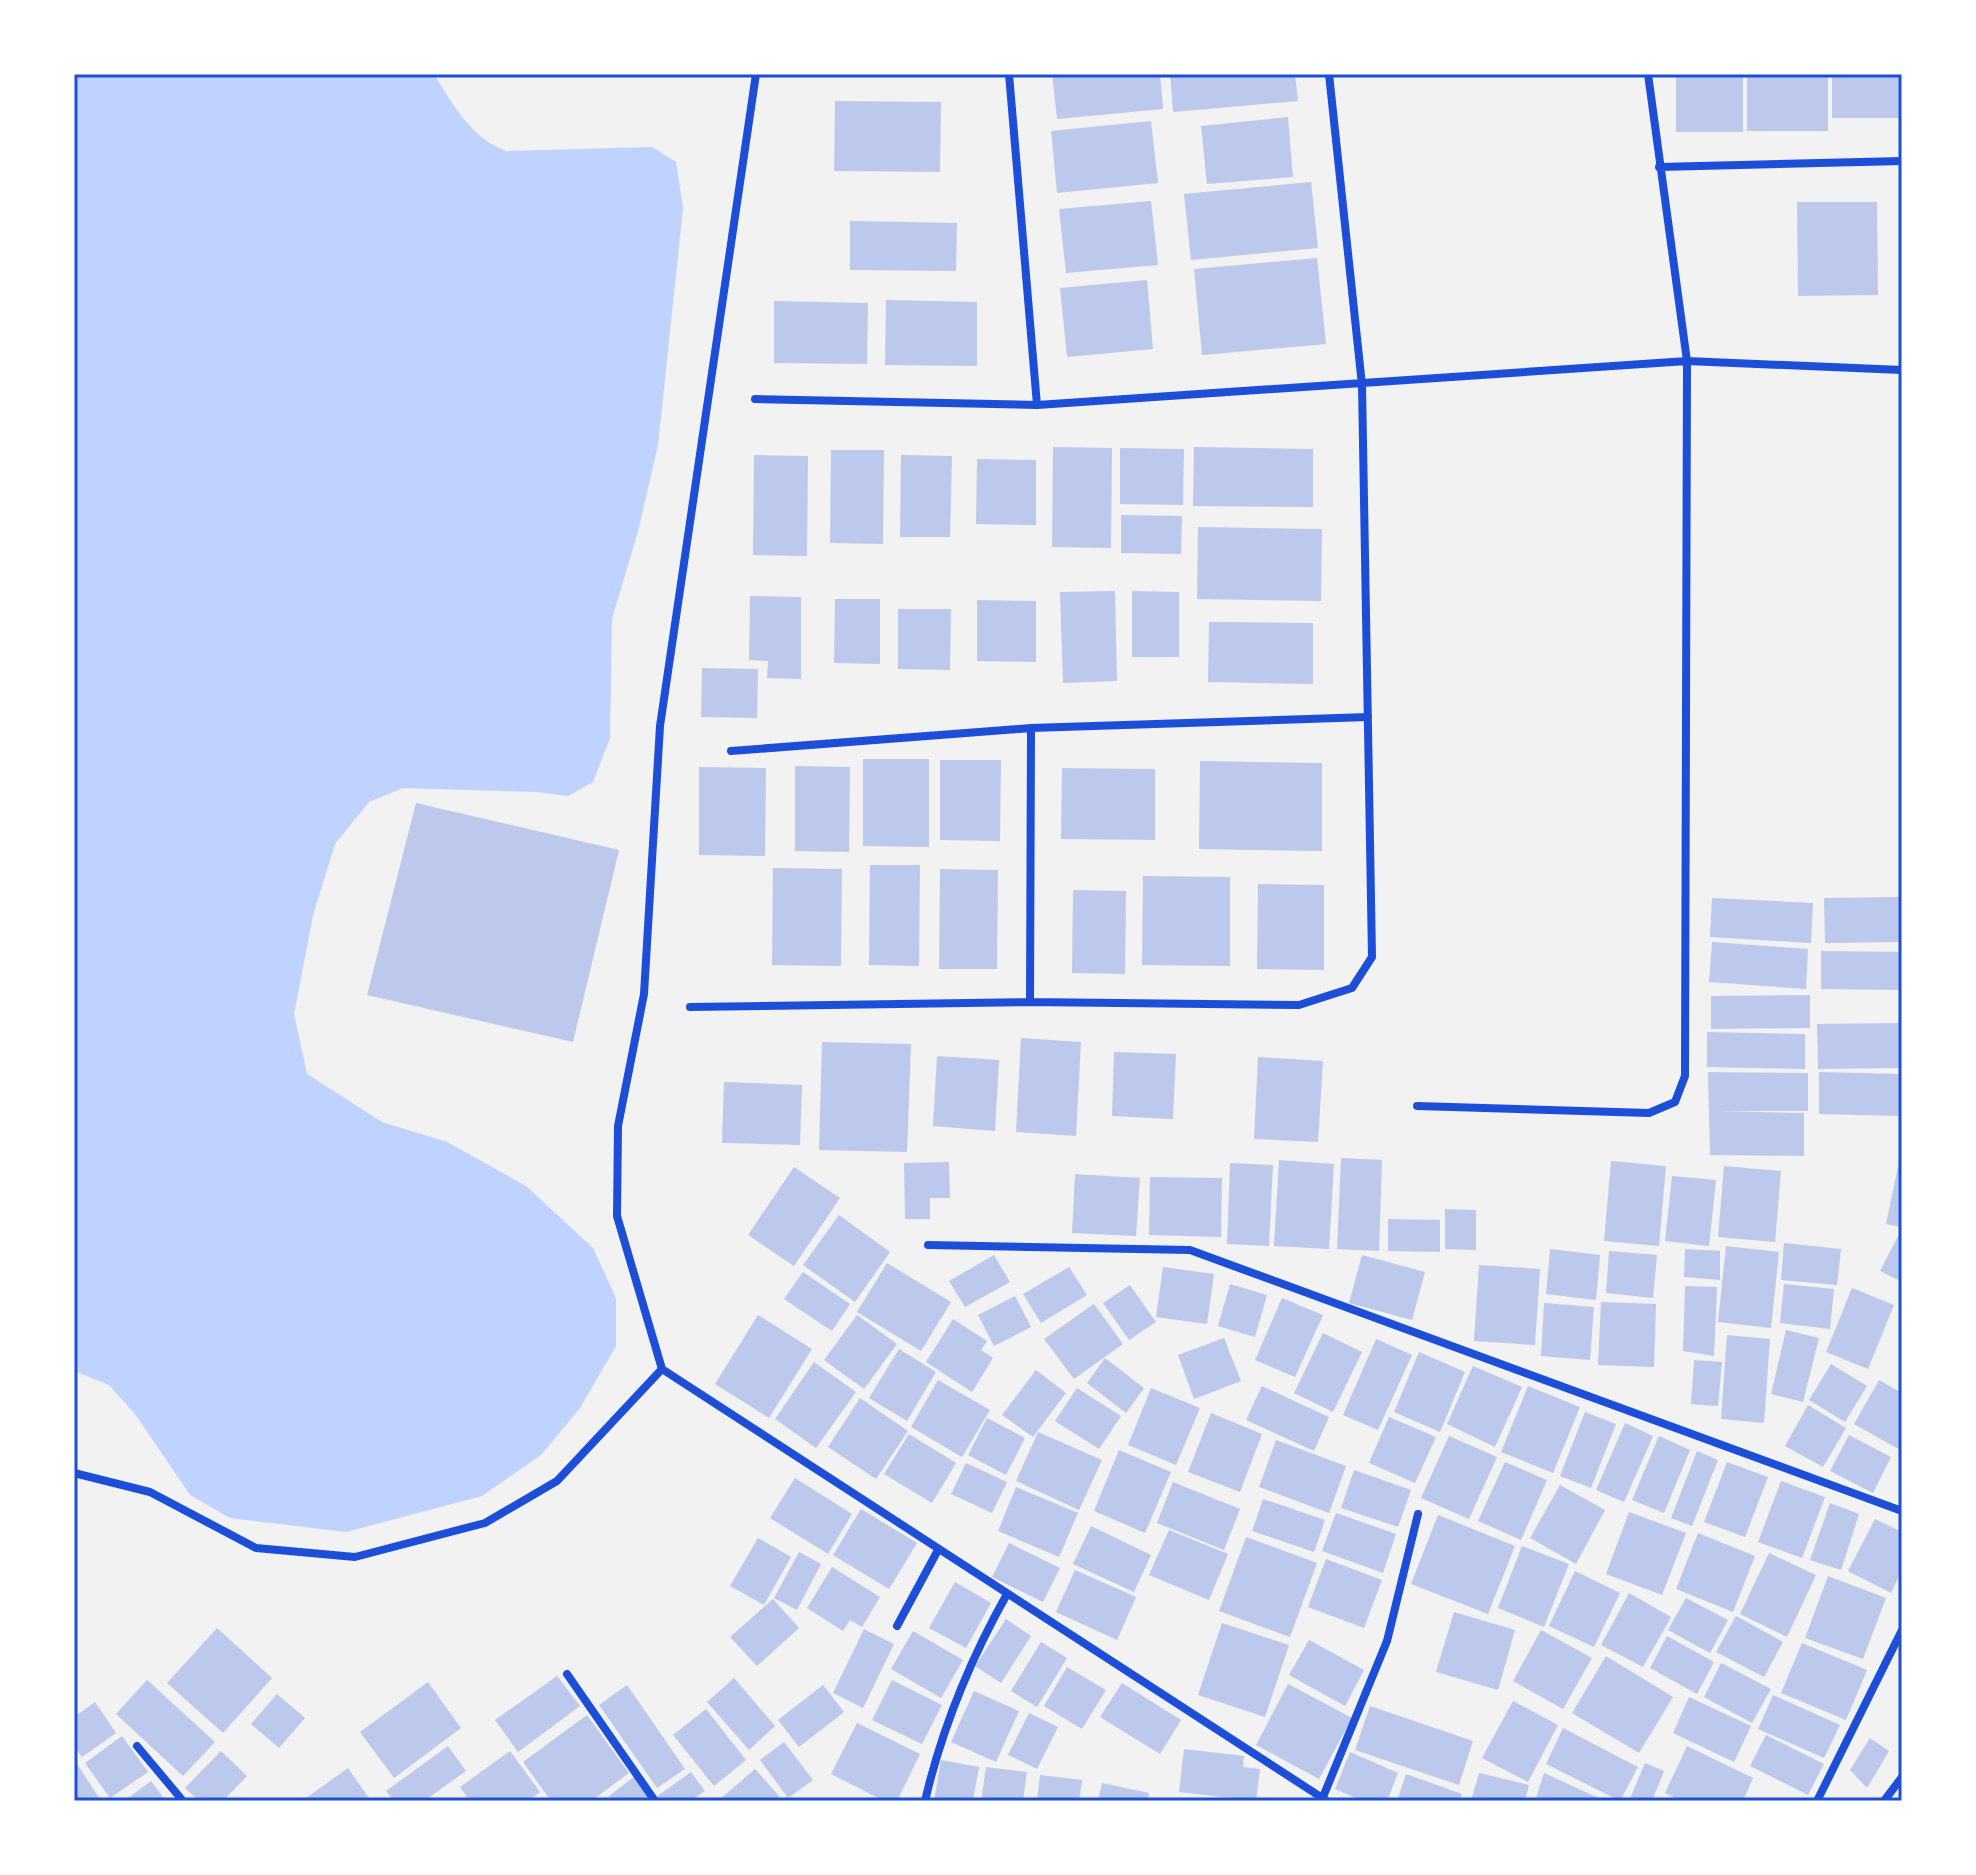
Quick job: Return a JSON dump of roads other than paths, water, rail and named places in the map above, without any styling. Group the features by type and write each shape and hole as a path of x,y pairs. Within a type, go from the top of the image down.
{"street":[{"path":"756,74 660,726 644,994 618,1126 617,1216 662,1369 1325,1799 1387,1641 1418,1514"},
{"path":"1009,74 1037,405"},
{"path":"690,1007 1030,1002 1299,1005 1352,988 1372,957 1362,385 1329,74"},
{"path":"1417,1106 1649,1113 1675,1102 1685,1076 1687,361 1648,74"},
{"path":"1659,167 1902,161"},
{"path":"755,399 1037,405 1687,361 1902,370"},
{"path":"731,751 1031,728 1368,717"},
{"path":"1030,1002 1031,728"},
{"path":"928,1245 1190,1250 1902,1511"},
{"path":"74,1473 150,1492 256,1548 355,1557 485,1523 557,1481 662,1369"},
{"path":"897,1626 938,1550"},
{"path":"925,1801 939,1741 983,1637 1007,1594"},
{"path":"1817,1801 1902,1630"},
{"path":"567,1674 655,1801"},
{"path":"137,1746 183,1801"},
{"path":"1884,1801 1902,1777"}],"water":[{"path":"74,74 434,74 473,129 506,151 652,147 676,162 683,208 658,445 638,531 612,619 610,738 593,782 568,796 537,792 403,788 369,802 335,844 313,915 294,1014 307,1074 382,1122 447,1142 526,1186 593,1248 616,1298 616,1346 580,1408 541,1455 482,1496 346,1532 230,1518 190,1495 135,1414 109,1385 74,1371"}]}
